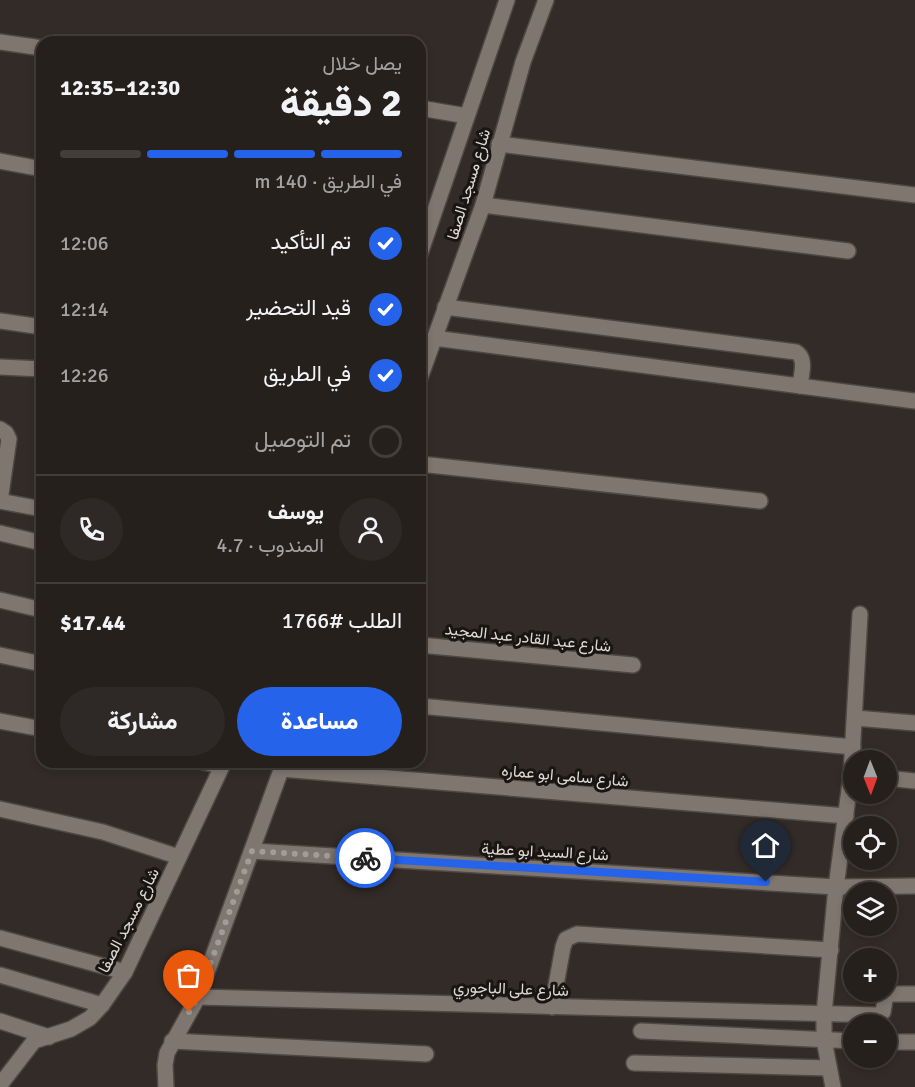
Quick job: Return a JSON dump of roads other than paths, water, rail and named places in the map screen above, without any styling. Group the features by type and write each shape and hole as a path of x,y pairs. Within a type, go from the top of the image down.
{"street":[{"name":"شارع مسجد الصفا","path":"426,230 507,0"},
{"name":"شارع مسجد الصفا","path":"426,361 483,205 523,62 546,0"},
{"path":"0,42 36,47"},
{"path":"426,109 467,116"},
{"path":"499,144 915,195"},
{"path":"0,162 36,168"},
{"path":"483,205 848,251"},
{"path":"445,307 796,352 801,354 803,359 800,386"},
{"path":"0,321 36,326"},
{"path":"434,338 915,401"},
{"path":"0,368 36,369"},
{"path":"0,429 9,439 0,501 36,508"},
{"path":"426,465 760,501"},
{"path":"0,533 36,542"},
{"path":"0,600 36,609"},
{"path":"853,750 860,614"},
{"name":"شارع عبد القادر عبد المجيد","path":"426,646 633,665"},
{"path":"0,655 36,663"},
{"path":"426,707 853,747"},
{"path":"855,718 915,723"},
{"path":"0,721 36,728"},
{"name":"شارع مسجد الصفا","path":"0,1084 7,1063 34,1041 71,1029 90,1018 102,1005 125,972 221,768"},
{"path":"166,1087 167,1053 198,997 281,768"},
{"name":"شارع سامى ابو عماره","path":"315,768 846,816"},
{"path":"897,779 915,781"},
{"path":"846,816 848,804"},
{"path":"0,809 103,832 179,857"},
{"path":"833,1087 824,1040 824,1014 843,837"},
{"name":"شارع السيد ابو عطية","path":"252,851 836,886 915,886"},
{"path":"552,1007 563,947 566,939 577,933 831,950"},
{"path":"0,938 125,972"},
{"path":"0,975 102,1005"},
{"name":"شارع على الباجوري","path":"198,997 879,1015 883,1012 886,994 915,994"},
{"path":"0,1021 49,1037"},
{"path":"641,1031 843,1041"},
{"path":"172,1041 426,1054"},
{"path":"897,1042 915,1042"},
{"path":"633,1063 829,1068"}]}
